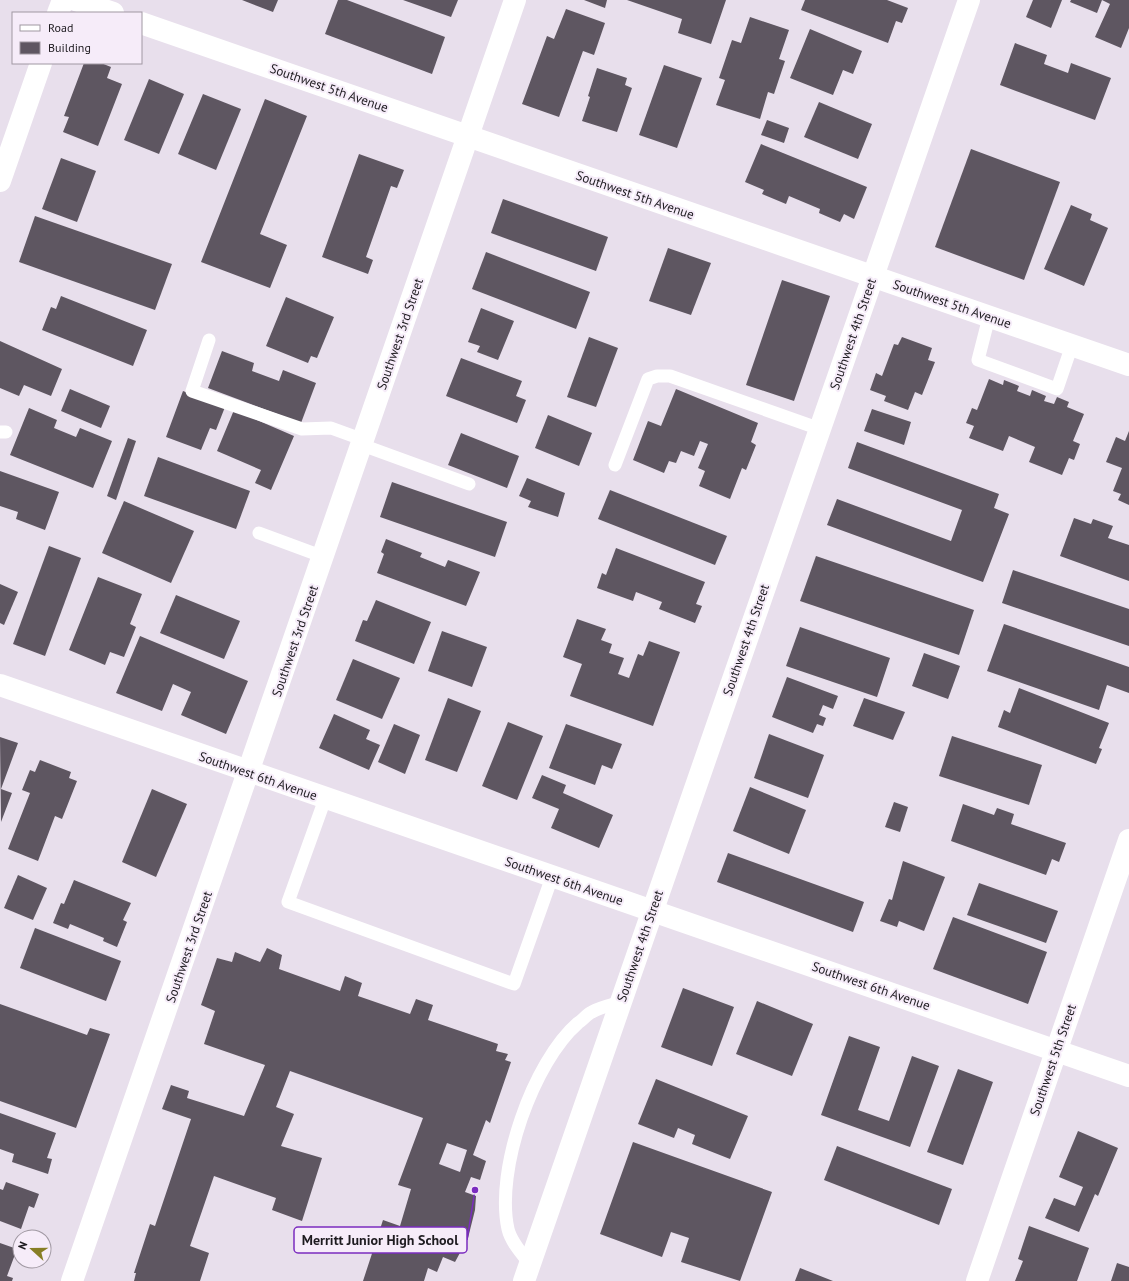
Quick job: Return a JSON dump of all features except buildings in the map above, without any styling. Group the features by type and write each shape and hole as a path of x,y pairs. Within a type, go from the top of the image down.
{"street":[{"path":"58,12 63,0"},
{"path":"76,0 110,12"},
{"name":"Southwest 3rd Street","path":"72,1281 324,557 515,0"},
{"name":"Southwest 4th Street","path":"527,1273 969,0"},
{"name":"Southwest 5th Avenue","path":"142,23 1129,365"},
{"path":"0,181 41,64"},
{"name":"Southwest 6th Avenue","path":"0,685 325,799 1129,1076"},
{"name":"Southwest 5th Street","path":"977,1281 1129,840"}],"lane":[{"path":"989,317 978,360 1056,389 1072,345"},
{"path":"209,340 192,391 302,429 331,428 363,443 469,484"},
{"path":"615,465 648,379 657,376 670,376 820,429"},
{"path":"259,533 324,557"},
{"path":"325,799 288,902 514,984 552,877"},
{"path":"527,1273 508,1229 505,1200 516,1134 529,1098 548,1061 567,1033 591,1012 621,1002"}],"place":[{"name":"Merritt Junior High School","path":"475,1190"}]}
